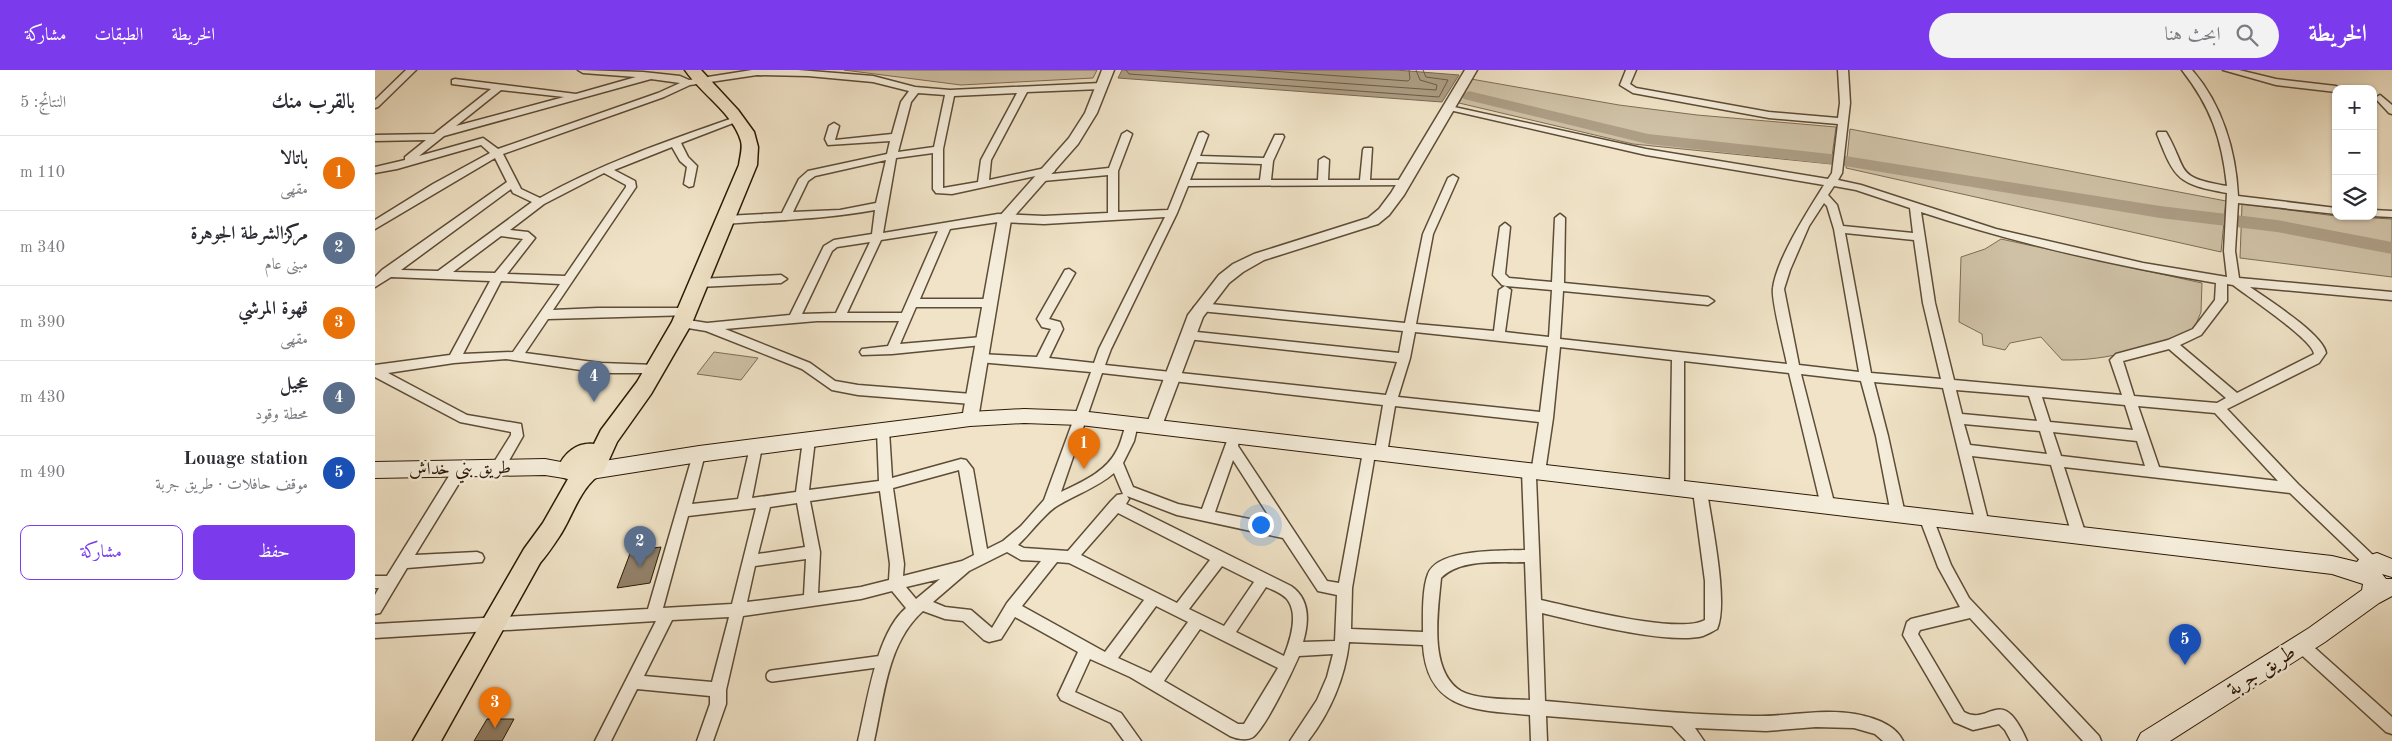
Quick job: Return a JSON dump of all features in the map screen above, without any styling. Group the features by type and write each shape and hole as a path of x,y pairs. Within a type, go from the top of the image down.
{"main road":[{"path":"426,741 532,556 551,530 579,482 585,463 609,436 651,375 685,317 726,220 748,165 749,141 736,120 694,77"},
{"name":"طريق بني خداش","path":"375,470 545,467 585,463 639,462 883,431 971,409 1024,416 1080,418 1154,426 1233,441 1375,453 1533,471 2332,565 2356,571 2381,574"},
{"name":"طريق جربة","path":"2149,741 2301,645 2381,574"}],"street":[{"path":"375,105 380,96 411,70"},
{"path":"583,70 680,79 757,72 808,73 873,79 915,90 950,93 1101,86"},
{"path":"546,315 597,312 685,317 807,366 832,385 971,409 998,241 1005,218 1047,174 1091,114 1108,70"},
{"path":"1154,426 1187,335 1200,307 1224,279 1249,261 1373,222 1389,205 1404,184 1471,70"},
{"path":"1631,70 1625,85 1633,90 1769,115 1842,121"},
{"path":"1828,506 1794,370 1778,289 1784,270 1805,226 1837,173 1845,103 1843,70"},
{"path":"2154,472 2116,360 2120,357 2171,344 2197,332 2207,322 2221,301 2230,269 2233,194 2222,133 2201,85 2187,70"},
{"path":"2228,70 2276,82 2332,89"},
{"path":"375,138 440,135 651,76"},
{"path":"375,225 497,153 661,95 694,77"},
{"path":"455,82 575,96"},
{"path":"403,164 499,87"},
{"path":"840,316 877,238 881,206 905,102 915,90"},
{"path":"983,183 987,160 1024,90"},
{"path":"950,93 939,149 938,189 940,191 952,191 983,183 1047,174 1113,171"},
{"path":"2380,98 2392,111"},
{"path":"1448,107 1646,152 1865,189 2037,243 2143,267 2228,280 2392,296"},
{"path":"439,276 540,202 606,170 736,120"},
{"path":"834,126 832,143 896,138"},
{"path":"1113,217 1113,171 1127,134"},
{"path":"2162,134 2181,176 2197,184 2233,194 2332,210"},
{"path":"866,741 884,660 896,633 918,607 964,567 1008,545 1026,530 1050,503 1071,449 1105,349 1171,213 1203,135"},
{"path":"1265,183 1268,161 1279,137"},
{"path":"375,170 403,164 479,141 488,143 497,153 508,171 511,183 517,191 540,202"},
{"path":"675,142 684,159 692,166 689,184"},
{"path":"785,217 805,179 812,173 892,156 939,149"},
{"path":"1365,182 1368,150"},
{"path":"1193,159 1268,161"},
{"path":"1323,182 1324,160"},
{"path":"517,355 546,315 632,184 606,170"},
{"path":"1298,741 1318,717 1325,701 1342,641 1345,590 1375,453 1404,358 1428,234 1453,178"},
{"path":"1183,183 1365,182 1404,184"},
{"path":"375,282 511,183"},
{"path":"1823,196 1832,205 1839,229 1866,377 1882,436 1898,514"},
{"path":"726,220 840,213 881,206"},
{"path":"1915,206 1929,303 1982,524"},
{"path":"794,318 831,246 946,225 1005,218 1024,221 1171,213"},
{"path":"2377,213 2392,214"},
{"path":"375,216 389,216"},
{"path":"1539,741 1531,556 1533,471 1547,418 1554,342 1560,218"},
{"path":"892,350 946,225"},
{"path":"1505,227 1500,278 1512,284 1638,293 1708,301"},
{"path":"1839,229 1919,237"},
{"path":"455,359 498,277 530,238 524,235 500,232"},
{"path":"1041,362 1057,329 1056,325 1046,324 1043,320 1069,273"},
{"path":"387,274 568,280"},
{"path":"699,283 781,280"},
{"path":"1200,307 1499,336 1794,370 2034,390 2218,408 2234,398 2311,362 2318,358 2320,354 2319,348 2303,334 2228,280"},
{"path":"1499,336 1505,290"},
{"path":"913,303 987,303"},
{"path":"708,327 794,318 840,316 906,317"},
{"path":"1187,335 1404,358"},
{"path":"866,352 982,340"},
{"path":"2171,344 2234,398"},
{"path":"375,370 455,359 517,355 651,375"},
{"path":"1677,488 1678,357"},
{"path":"979,358 1099,368 1547,418"},
{"path":"375,370 464,419 517,428 517,436 498,467"},
{"path":"2034,390 2079,535"},
{"path":"2218,408 2293,488 2381,574"},
{"path":"1957,418 2141,436"},
{"path":"1050,503 1097,479 1117,464 1129,440 1132,424"},
{"path":"883,431 886,485 895,539 896,584 918,607 966,615 989,636 993,636 1012,608 1053,557"},
{"path":"809,440 802,496 813,552 811,600"},
{"path":"1233,441 1288,533 1323,586 1345,590"},
{"path":"1207,514 1233,441"},
{"path":"744,504 756,447"},
{"path":"1965,450 2293,488"},
{"path":"603,741 635,682 660,615 682,511 699,454"},
{"path":"1117,464 1128,491 1177,509 1288,533"},
{"path":"682,511 886,485 957,465 964,466 981,558"},
{"path":"375,608 462,467"},
{"path":"1071,557 1128,491"},
{"path":"1534,605 1638,625 1695,632 1707,628 1712,624 1714,615 1712,579 1701,491"},
{"path":"705,741 718,704 718,690 764,502"},
{"path":"1012,608 1242,733 1247,732 1253,725 1287,665 1294,649 1300,624 1297,602 1287,592 1116,505"},
{"path":"1926,517 1945,568 1972,611 2093,741"},
{"path":"1008,545 1021,554 1071,557 1287,665"},
{"path":"750,561 813,552"},
{"path":"1531,556 1461,560 1439,569 1434,576 1429,639 1430,656 1434,666 1455,698 1475,703 1538,709 1722,723 1766,724 1816,720 1854,720 1879,728 1895,741"},
{"path":"402,562 477,558"},
{"path":"1178,612 1219,559"},
{"path":"375,631 738,610 861,593 964,567"},
{"path":"1226,635 1263,580"},
{"path":"375,582 390,582"},
{"path":"1107,660 1153,599"},
{"path":"1972,611 1916,624 1912,627 1910,635 1959,717 1970,724 1978,723 1993,716 2003,717 2008,720 2019,741"},
{"path":"1153,683 1197,621"},
{"path":"1294,649 1342,641 1429,639"},
{"path":"2301,645 2392,727"},
{"path":"1087,649 1067,695 1116,718 1133,741"},
{"path":"772,676 884,660"},
{"path":"635,682 718,690"},
{"path":"1675,718 1696,741"}],"shaded area":[{"path":"844,70 1097,70 1093,78 961,85"},
{"path":"1471,79 1619,105 1697,115 1836,127 1831,164 1633,144 1459,103"},
{"path":"1850,129 2226,201 2221,252 1846,168"},
{"path":"2242,204 2332,215 2332,220 2392,219 2392,277 2240,258"},
{"path":"2001,239 2202,283 2201,312 2194,329 2130,352 2080,360 2062,360 2041,337 2010,343 2005,350 1983,345 1982,334 1959,322 1961,257 1985,249"},
{"path":"714,352 758,358 741,380 697,374"}],"water":[{"path":"1122,70 1396,70 1459,75 1442,102 1118,78"}],"building":[{"path":"661,547 650,583 617,588 631,551"},
{"path":"487,719 514,719 502,741 474,741"}],"waterway":[{"path":"1469,96 1648,139 1839,160 2160,212 2218,217 2277,226 2392,248"}],"place":[{"name":"عجيل","path":"594,402"},
{"name":"باتالا","path":"1084,469"},
{"name":"مركزالشرطة الجوهرة","path":"640,567"},
{"name":"Louage station","path":"2185,665"},
{"name":"قهوة المرشي","path":"495,728"}]}
